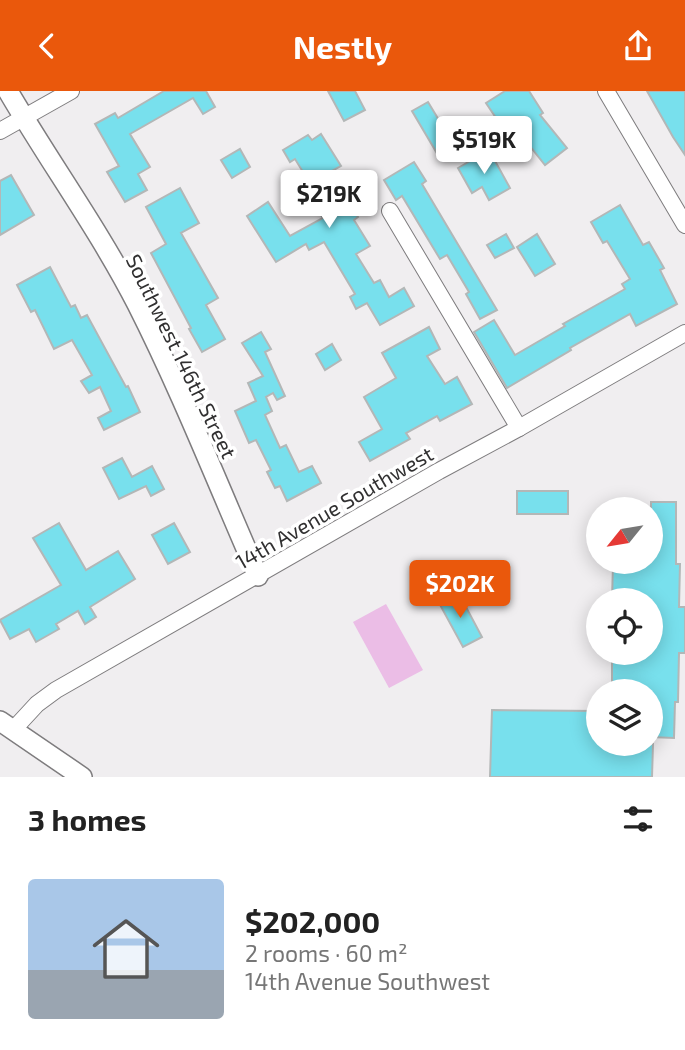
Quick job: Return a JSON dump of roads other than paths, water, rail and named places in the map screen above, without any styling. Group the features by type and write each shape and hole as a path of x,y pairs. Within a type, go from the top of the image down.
{"street":[{"name":"Southwest 146th Street","path":"8,91 98,236 136,304 258,576"},
{"path":"0,131 71,91"},
{"path":"606,91 685,225"},
{"path":"390,211 519,428"},
{"name":"14th Avenue Southwest","path":"7,726 56,690 685,333"},
{"path":"7,726 82,777"}]}
